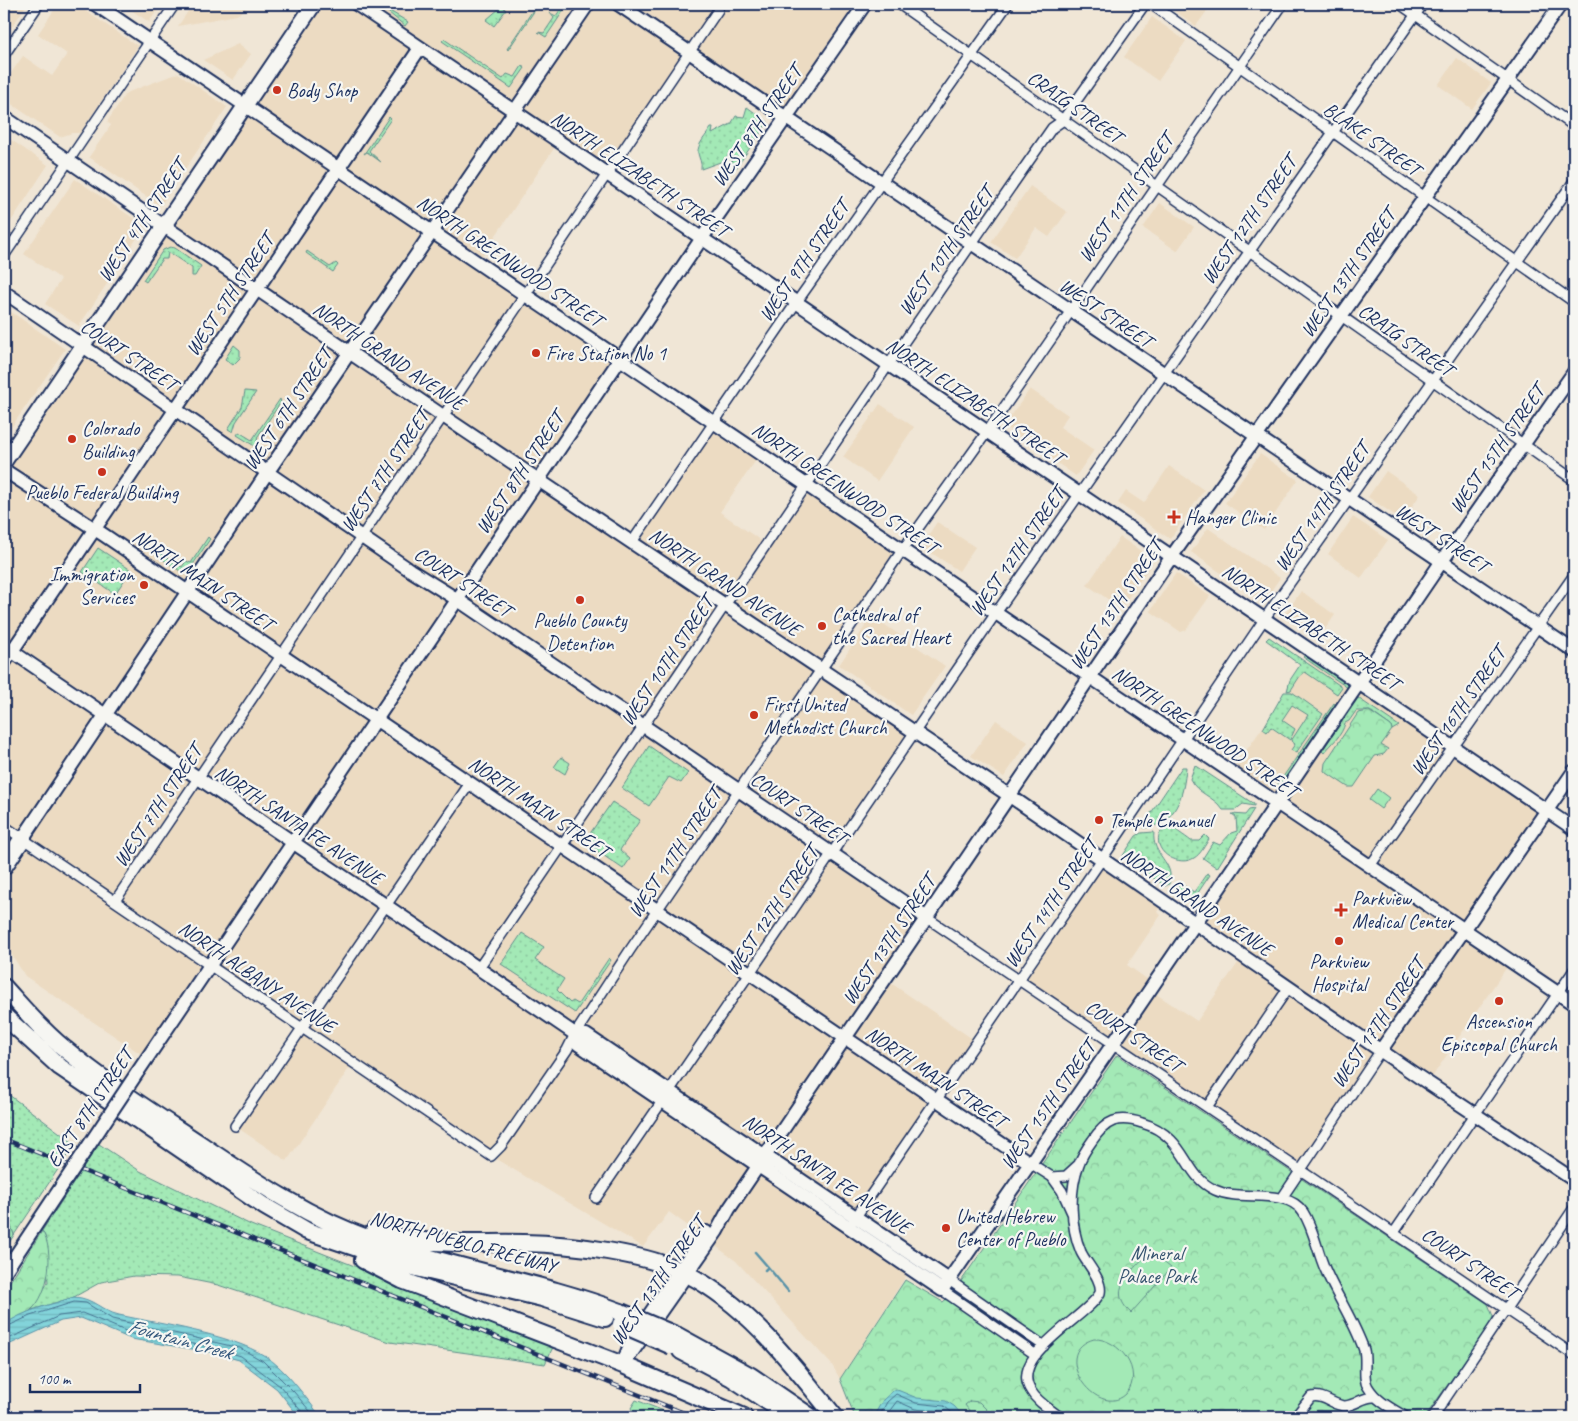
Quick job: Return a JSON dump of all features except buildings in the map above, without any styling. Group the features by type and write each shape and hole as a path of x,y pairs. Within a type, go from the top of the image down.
{"highway":[{"path":"4,866 23,838"},
{"name":"NORTH PUEBLO FREEWAY","path":"4,987 48,1034 91,1069 268,1190 296,1206 374,1241 452,1264 558,1290 751,1376 811,1417"},
{"name":"NORTH PUEBLO FREEWAY","path":"4,1016 60,1067 264,1206 307,1231 399,1262 619,1318"},
{"path":"296,1206 378,1233 412,1239 448,1243 561,1246 637,1258 683,1272 744,1314 764,1333 835,1417"},
{"path":"307,1231 402,1280 623,1365 744,1417"},
{"name":"NORTH PUEBLO FREEWAY","path":"675,1341 792,1417"}],"main road":[{"name":"WEST 4TH STREET","path":"4,462 314,4"}],"street":[{"path":"4,55 39,4"},
{"name":"NORTH GREENWOOD STREET","path":"95,4 151,40 1574,1004"},
{"path":"4,256 175,4"},
{"name":"NORTH ELIZABETH STREET","path":"356,4 1574,828"},
{"name":"WEST 6TH STREET","path":"23,838 267,472 588,4"},
{"name":"WEST STREET","path":"618,4 1574,651"},
{"name":"WEST 8TH STREET","path":"209,966 702,238 866,4"},
{"name":"CRAIG STREET","path":"898,4 1574,480"},
{"name":"WEST 9TH STREET","path":"632,542 880,182 1008,4"},
{"name":"WEST 10TH STREET","path":"478,969 971,244 1052,128 1062,121 1145,4"},
{"name":"BLAKE STREET","path":"1151,4 1574,302"},
{"name":"WEST 11TH STREET","path":"491,1156 501,1146 564,1055 575,1034 657,910 902,549 987,432 1156,184 1283,4"},
{"path":"1400,4 1574,126"},
{"name":"WEST 12TH STREET","path":"596,1198 1079,493 1422,4"},
{"name":"WEST 13TH STREET","path":"623,1365 683,1272 762,1161 1172,556 1561,4"},
{"name":"WEST 7TH STREET","path":"115,901 718,10"},
{"name":"WEST 5TH STREET","path":"4,663 8,649 94,529 420,48"},
{"name":"NORTH GRAND AVENUE","path":"4,117 258,288 443,416 1010,796 1574,1180"},
{"name":"WEST 14TH STREET","path":"848,1228 1102,860 1265,618 1574,181"},
{"name":"COURT STREET","path":"4,292 361,537 645,726 1574,1355"},
{"name":"WEST 15TH STREET","path":"945,1285 1113,1044 1442,561 1574,372"},
{"name":"NORTH MAIN STREET","path":"4,470 188,592 937,1101 1052,1177 1062,1191 1072,1214 1081,1251 1099,1284 1100,1293 1044,1346"},
{"name":"WEST 16TH STREET","path":"1370,866 1574,575"},
{"name":"NORTH SANTA FE AVENUE","path":"8,649 292,844 575,1034 578,1044 666,1095 762,1161 848,1228 1044,1346"},
{"name":"WEST 17TH STREET","path":"1282,1198 1463,929 1574,771"},
{"path":"235,1126 470,783"},
{"name":"NORTH ALBANY AVENUE","path":"4,826 491,1156"},
{"name":"EAST 8TH STREET","path":"4,1273 209,966"},
{"path":"1393,1234 1574,970"},
{"path":"1207,1107 1289,987"},
{"name":"NORTH MAIN STREET","path":"1052,1177 1066,1176 1078,1165 1103,1126 1111,1120 1127,1119 1154,1127 1165,1135 1176,1146 1196,1178 1214,1190 1238,1196 1282,1198"},
{"name":"NORTH SANTA FE AVENUE","path":"762,1161 856,1216 1036,1355"},
{"name":"NORTH MAIN STREET","path":"1072,1214 1078,1165"},
{"path":"1282,1198 1298,1207 1305,1215 1325,1270 1344,1302 1361,1342 1366,1358 1365,1382 1376,1396 1406,1417"},
{"path":"1433,1417 1574,1208"},
{"path":"1044,1346 1036,1355 1028,1371 1028,1386 1033,1394 1060,1417"},
{"path":"1295,1417 1311,1397 1325,1397 1346,1406 1366,1397 1376,1396"}],"shaded area":[{"path":"4,4 27,4 4,39"},
{"path":"58,4 75,4 138,46 80,133 72,133 60,137 4,99 4,83 23,56 52,76 67,54 38,34"},
{"path":"122,4 162,4 149,22"},
{"path":"193,4 251,4 237,15 178,26"},
{"path":"314,4 865,4 785,118 690,51 607,174 559,141 478,262 621,358 539,479 632,542 714,421 761,453 720,512 767,545 808,485 903,549 821,669 914,733 832,853 927,918 885,979 977,1042 855,1223 913,1265 840,1379 832,1365 736,1261 669,1212 643,1247 491,1156 352,1064 287,1161 235,1126 301,1029 209,966 147,1058 25,976 4,942 4,462"},
{"path":"1165,4 1212,4 1196,26"},
{"path":"1152,17 1186,41 1158,81 1124,57"},
{"path":"238,44 251,54 233,80 203,60"},
{"path":"1457,58 1491,83 1472,109 1438,85"},
{"path":"178,73 227,107 160,206 89,157 111,125 107,122 126,93"},
{"path":"4,135 48,165 4,232"},
{"path":"75,179 145,226 79,326 45,304 61,279 24,254"},
{"path":"1030,186 1067,212 1049,237 1036,228 1015,258 991,242"},
{"path":"1160,203 1194,227 1177,251 1143,228"},
{"path":"4,307 65,349 4,438"},
{"path":"1030,389 1068,415 1060,427 1094,450 1076,476 1004,426"},
{"path":"880,404 914,427 877,481 843,457"},
{"path":"1260,454 1298,480 1264,530 1225,503"},
{"path":"1169,466 1204,490 1170,539 1118,503 1126,491 1144,503"},
{"path":"1386,471 1420,495 1402,520 1368,497"},
{"path":"1353,517 1388,540 1361,578 1328,554"},
{"path":"937,522 975,547 959,571 921,546"},
{"path":"1208,528 1280,578 1263,602 1191,552"},
{"path":"1120,537 1154,560 1121,608 1087,585"},
{"path":"1176,573 1210,596 1186,630 1181,632 1150,611"},
{"path":"1301,591 1335,615 1318,639 1284,616"},
{"path":"872,616 945,666 911,715 839,665"},
{"name":"Parkview Medical Center","path":"1316,652 1547,810 1464,929 1511,961 1429,1083 1381,1050 1300,1171 1019,981 1102,859 1163,901 1157,912 1161,915 1127,965 1154,984 1150,990 1197,1021 1243,956 1196,923 1276,803 1231,772"},
{"path":"996,720 1028,742 1004,777 971,756"}],"green space":[{"path":"378,4 408,22 405,26"},
{"path":"500,4 506,10 494,26 486,20 500,8 498,5"},
{"path":"537,4 539,4 508,50 507,49"},
{"path":"564,4 568,4 546,37 538,32 544,33 554,18 550,13 556,16"},
{"path":"444,39 503,79 507,74 515,77 522,66 525,68 511,88 442,41"},
{"path":"747,107 768,122 736,168 733,167 731,162 734,159 729,154 723,161 701,169 698,150 711,128 713,128 712,134 731,124 736,116 744,117"},
{"path":"389,117 391,119 369,151 381,162 367,152 364,154"},
{"path":"170,247 175,248 201,266 195,276 192,276 192,268 168,252 167,259 162,259 146,282 143,280 163,250"},
{"path":"307,251 330,267 336,263 338,265 333,272 306,253"},
{"path":"234,345 240,350 240,358 233,365 225,359"},
{"path":"245,391 256,392 236,422 233,432 228,429 242,407"},
{"path":"280,399 281,402 258,436 256,447 237,435 239,432 252,440"},
{"path":"208,537 210,539 188,572 183,573 155,554 157,551 182,567 186,561 191,563"},
{"path":"98,548 131,570 115,594 82,572"},
{"path":"1269,637 1342,687 1337,694 1305,672 1291,690 1287,691 1290,680 1300,665 1266,640"},
{"path":"1306,654 1348,683 1350,687 1348,688 1303,657"},
{"path":"1284,692 1292,692 1323,714 1296,753 1291,750 1295,744 1291,741 1308,715 1292,705 1282,720 1295,729 1290,740 1271,727 1267,732 1263,729"},
{"path":"1358,698 1399,726 1392,730 1391,726 1370,711 1356,711 1349,721 1345,723 1339,736 1324,753 1322,751"},
{"path":"1334,703 1337,707 1280,789 1276,787"},
{"path":"1369,711 1391,726 1392,730 1381,745 1388,749 1384,754 1375,756 1354,787 1348,787 1324,771 1325,763 1358,713"},
{"path":"649,746 688,773 681,783 669,777 649,806 622,788"},
{"path":"561,757 570,763 565,774 554,767"},
{"path":"1195,765 1254,804 1254,806 1243,804 1235,810 1223,810 1215,801 1193,784 1190,779"},
{"path":"1182,767 1186,767 1185,778 1176,807 1164,821 1155,826 1144,828 1145,822"},
{"path":"1377,789 1389,798 1381,809 1369,800"},
{"path":"612,802 640,820 620,850 630,859 623,869 584,842"},
{"path":"1254,809 1217,868 1203,858 1213,842 1220,845 1231,833 1237,831 1236,817 1232,814 1245,815 1249,810"},
{"path":"1171,824 1191,841 1199,841 1205,835 1209,839 1194,858 1182,861 1175,860 1160,848 1158,842 1159,835"},
{"path":"1154,832 1156,847 1169,870 1169,884 1165,886 1122,857 1136,836 1141,833"},
{"path":"1207,873 1210,875 1191,903 1174,892 1179,883 1194,892"},
{"path":"522,933 544,947 535,960 564,979 557,990 570,1003 573,1001 578,1004 609,958 611,960 575,1013 501,964"},
{"name":"Mineral Palace Park","path":"1117,1055 1488,1304 1493,1316 1491,1323 1425,1417 855,1417 840,1379 905,1280 943,1302 953,1293"},
{"path":"5,1092 75,1144 14,1235 4,1207"},
{"path":"99,1144 140,1171 251,1225 554,1345 545,1364 390,1342 218,1285 178,1277 134,1276 101,1282 74,1297 32,1310 48,1282 45,1236 42,1231"},
{"path":"4,1207 14,1235 5,1249 4,1247"},
{"path":"42,1231 46,1239 49,1260 46,1283 42,1294 37,1303 28,1312 4,1325 4,1291"},
{"path":"1150,1251 1171,1268 1131,1313 1124,1304 1121,1288 1124,1280"},
{"path":"1094,1339 1103,1340 1120,1350 1131,1367 1133,1376 1131,1385 1126,1394 1115,1400 1103,1399 1091,1392 1082,1382 1076,1369 1075,1357 1081,1346"},
{"path":"636,1400 679,1417 636,1417 631,1408"},
{"path":"970,1401 979,1402 994,1417 974,1417 965,1405"}],"water":[{"name":"Fountain Creek","path":"74,1297 92,1302 107,1311 119,1315 214,1336 250,1348 265,1356 280,1368 321,1417 299,1417 277,1389 239,1360 210,1352 131,1339 81,1318 61,1321 4,1347 4,1325 29,1312"},
{"path":"895,1389 917,1398 946,1401 954,1406 964,1417 873,1417 883,1400"}],"waterway":[{"path":"755,1252 768,1267"},
{"path":"765,1270 768,1267 788,1291"}],"railway":[{"path":"4,1139 694,1417"}],"place":[{"name":"Body Shop","path":"277,90"},
{"name":"Fire Station No 1","path":"536,353"},
{"name":"Colorado Building","path":"72,439"},
{"name":"Pueblo Federal Building","path":"102,472"},
{"name":"Hanger Clinic","path":"1174,517"},
{"name":"Immigration Services","path":"144,585"},
{"name":"Pueblo County Detention","path":"580,600"},
{"name":"Cathedral of the Sacred Heart","path":"822,626"},
{"name":"First United Methodist Church","path":"754,715"},
{"name":"Temple Emanuel","path":"1099,820"},
{"name":"Parkview Medical Center","path":"1341,910"},
{"name":"Parkview Hospital","path":"1339,941"},
{"name":"Ascension Episcopal Church","path":"1499,1001"},
{"name":"United Hebrew Center of Pueblo","path":"946,1228"}]}
